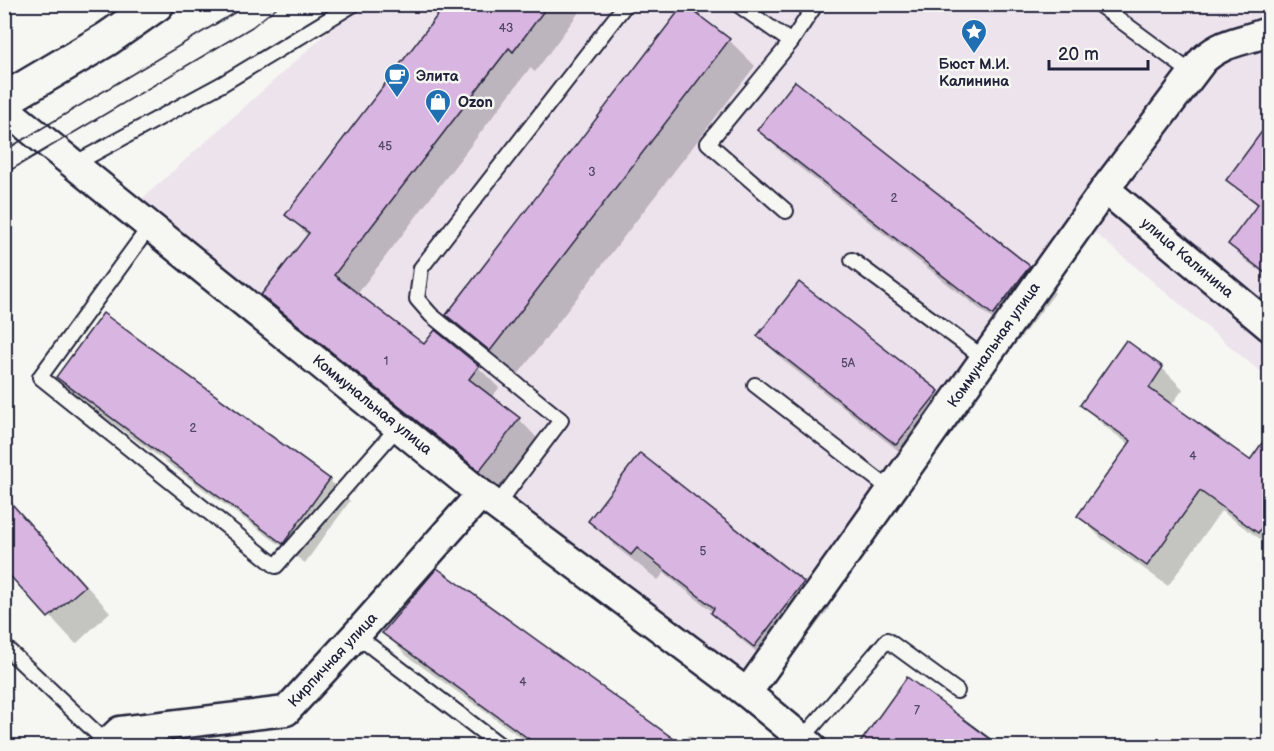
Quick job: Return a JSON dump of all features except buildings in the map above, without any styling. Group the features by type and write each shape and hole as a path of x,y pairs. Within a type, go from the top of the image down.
{"main road":[{"path":"4,100 107,39 158,4"}],"street":[{"name":"Коммунальная улица","path":"747,693 1105,189 1203,60 1216,49 1236,40 1259,36 1269,31"},
{"name":"Коммунальная улица","path":"4,108 398,427 489,499 747,693 806,743"},
{"name":"улица Калинина","path":"1105,189 1269,327"},
{"name":"Кирпичная улица","path":"106,745 120,731 286,711 356,635 489,499"}],"lane":[{"path":"74,164 222,84 354,4"},
{"path":"489,499 561,420 431,315 417,299 421,268 626,4"},
{"path":"737,4 790,42"},
{"path":"786,212 708,143 790,42 816,4"},
{"path":"1098,4 1192,74"},
{"path":"150,226 40,377 276,566 398,427"},
{"path":"852,260 985,359"},
{"path":"755,385 891,489"},
{"path":"356,635 501,747"},
{"path":"806,743 887,640 957,691"},
{"path":"4,646 106,745"}],"shaded area":[{"path":"358,5 1269,5 1269,379 1070,212 742,679 133,207"}],"tram line":[{"path":"4,151 249,4"},
{"path":"4,174 252,27 281,4"}],"place":[{"name":"Бюст М.И. Калинина","path":"974,55"},
{"name":"Элита","path":"397,99"},
{"name":"Ozon","path":"438,125"}]}
